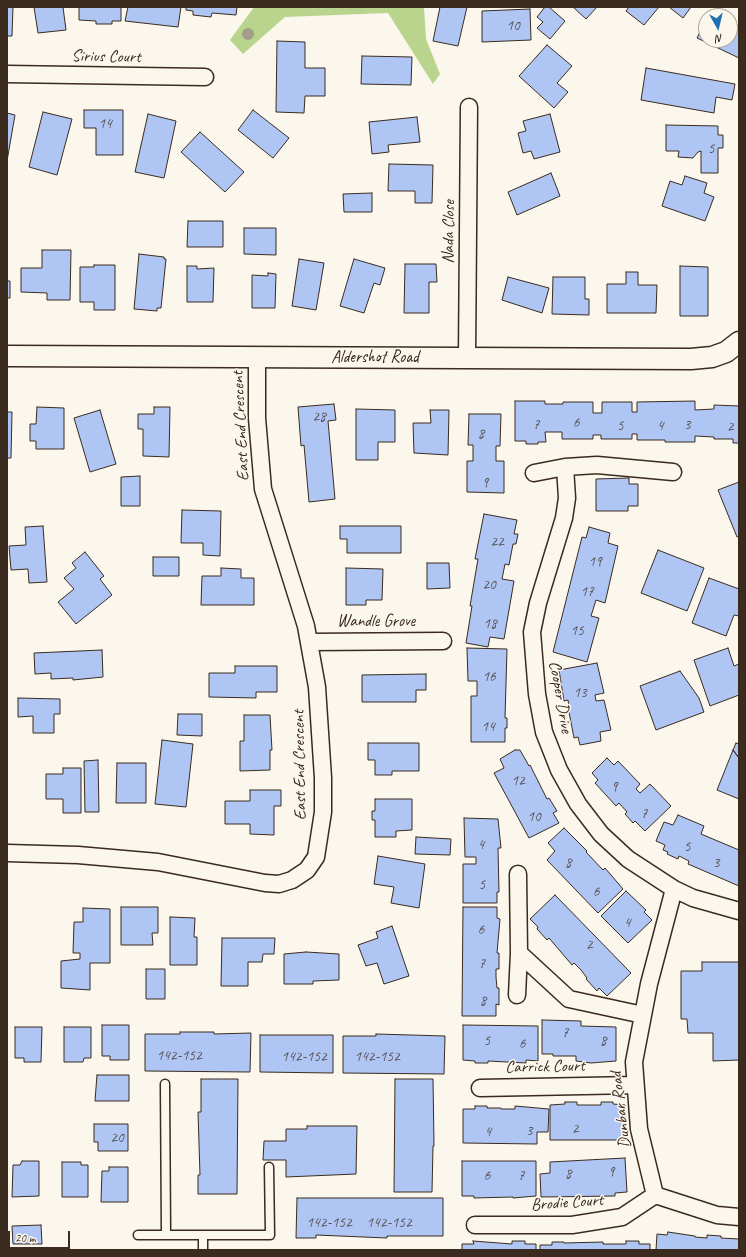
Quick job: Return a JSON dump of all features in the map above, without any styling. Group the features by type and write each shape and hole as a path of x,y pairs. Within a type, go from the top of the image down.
{"street":[{"name":"Sirius Court","path":"7,74 205,77"},
{"name":"Nada Close","path":"467,358 470,107"},
{"name":"Aldershot Road","path":"7,356 691,359 726,352 739,342"},
{"name":"East End Crescent","path":"7,854 78,855 158,862 265,883 279,884 292,880 307,870 316,857 323,812 317,688 310,642 293,580 271,520 263,489 257,425 257,358"},
{"path":"534,473 565,467 597,465 673,472"},
{"name":"Cooper Drive","path":"565,467 567,498 564,518 538,603 532,632 537,694 544,732 558,770 578,804 601,834 628,859 674,889 693,898 739,911"},
{"name":"Wandle Grove","path":"310,642 443,641"},
{"path":"517,995 519,953 518,874"},
{"name":"Dunbar Road","path":"655,1195 639,1129 634,1062 649,984 674,889"},
{"path":"519,953 569,999 643,1015"},
{"name":"Carrick Court","path":"480,1088 635,1085"},
{"path":"655,1195 717,1216 739,1217"},
{"name":"Brodie Court","path":"475,1225 572,1225 622,1217 655,1195"}],"lane":[{"path":"165,1084 166,1235"},
{"path":"138,1235 270,1235 269,1167"},
{"path":"203,1235 203,1250"}],"green space":[{"path":"254,7 424,7 426,39 440,74 433,84 388,13 285,17 243,54 230,40"}],"building":[{"path":"7,7 13,7 12,36 7,36"},
{"path":"34,7 63,7 66,30 38,33"},
{"path":"79,7 121,7 121,21 112,21 112,24 96,24 96,21 79,20"},
{"path":"128,7 181,7 178,27 125,21"},
{"path":"186,7 237,7 236,15 212,13 211,17 193,15 193,11 186,10"},
{"path":"440,7 467,7 458,46 433,41"},
{"path":"545,7 549,7 565,21 550,39 537,28 543,22 537,17"},
{"path":"573,7 597,7 586,19"},
{"path":"629,7 659,7 644,25 626,11"},
{"path":"669,7 691,7 683,18"},
{"path":"530,9 531,40 482,42 482,11"},
{"path":"738,25 739,26 739,58 718,48 738,48"},
{"path":"277,41 305,42 305,68 325,68 325,96 305,96 304,113 276,112"},
{"path":"547,45 572,66 557,83 568,92 554,108 519,76"},
{"path":"362,56 412,57 411,85 361,84"},
{"path":"646,68 735,84 732,100 716,97 714,113 641,100"},
{"path":"84,110 123,110 123,155 96,155 96,128 84,128"},
{"path":"253,110 289,138 273,158 238,130"},
{"path":"43,112 72,119 57,175 29,167"},
{"path":"7,113 15,115 7,161"},
{"path":"148,114 176,121 164,178 135,172"},
{"path":"550,114 560,152 534,159 531,151 523,153 518,133 526,131 523,121"},
{"path":"417,117 420,142 388,145 389,152 372,154 369,122"},
{"path":"666,125 718,126 718,135 723,135 723,148 718,148 718,173 701,173 701,151 698,152 693,158 678,157 679,151 666,151"},
{"path":"200,132 244,172 225,192 181,152"},
{"path":"389,164 433,165 432,203 415,203 415,191 388,191"},
{"path":"551,173 560,196 517,215 508,192"},
{"path":"685,176 707,183 704,193 714,197 705,221 662,206 670,181 682,185"},
{"path":"372,193 372,212 344,212 343,194"},
{"path":"188,221 223,221 223,247 187,247"},
{"path":"244,228 276,228 276,255 244,254"},
{"path":"42,250 71,250 70,300 47,300 47,293 21,292 21,268 42,268"},
{"path":"139,254 164,257 164,259 166,259 161,308 157,308 157,311 134,309"},
{"path":"299,259 324,263 316,310 292,306"},
{"path":"354,259 385,268 380,285 374,283 364,313 340,306"},
{"path":"405,264 436,264 437,282 429,282 429,313 404,313"},
{"path":"94,265 115,265 115,310 94,310 94,302 80,302 80,267 94,267"},
{"path":"187,266 197,266 197,269 214,268 213,302 187,302"},
{"path":"680,266 708,267 708,316 680,316"},
{"path":"626,272 638,272 638,285 657,285 656,313 607,313 607,284 626,284"},
{"path":"268,273 276,274 275,308 252,308 252,275 268,276"},
{"path":"508,277 549,288 542,313 502,300"},
{"path":"553,277 585,277 585,299 589,299 589,315 552,314"},
{"path":"7,281 10,281 10,298 7,298"},
{"path":"515,401 545,401 545,404 563,404 563,402 593,402 593,413 602,413 602,402 632,402 632,412 637,412 637,402 695,401 695,410 714,409 714,405 739,406 739,443 733,443 733,439 714,439 714,437 695,436 695,442 637,440 637,434 632,434 632,439 601,439 601,435 593,435 593,439 562,439 562,432 545,432 546,442 526,444 526,441 515,441"},
{"path":"334,404 336,420 328,421 335,499 309,502 304,445 301,446 298,407"},
{"path":"37,407 64,408 64,449 36,449 36,441 30,441 30,424 36,424"},
{"path":"154,407 170,407 169,457 143,456 143,429 138,429 138,414 154,414"},
{"path":"356,409 395,410 395,442 378,442 378,460 356,460"},
{"path":"100,410 116,464 90,472 74,418"},
{"path":"430,410 449,410 448,455 414,453 413,423 431,423"},
{"path":"7,412 12,412 11,458 7,458"},
{"path":"469,414 501,414 500,446 496,446 496,461 504,461 504,493 467,492 467,461 473,461 473,445 468,445"},
{"path":"140,476 140,506 121,506 121,477"},
{"path":"629,478 629,484 638,484 638,506 628,506 628,511 596,511 596,479"},
{"path":"739,482 739,536 737,537 718,490"},
{"path":"182,510 221,511 220,556 203,555 203,543 181,543"},
{"path":"484,514 517,520 514,534 518,534 516,544 513,544 509,565 505,564 502,579 514,581 504,639 490,637 488,647 466,643 472,606 470,606 478,559 475,559"},
{"path":"43,526 47,582 29,583 28,569 11,570 9,546 26,545 25,527"},
{"path":"340,526 401,526 401,553 347,553 347,539 340,539"},
{"path":"589,527 610,533 608,543 618,546 605,603 596,600 591,616 599,618 587,662 553,652 582,537 586,538"},
{"path":"658,550 704,568 687,611 641,593"},
{"path":"85,552 104,576 100,579 112,595 76,624 58,602 74,589 64,578 76,568 72,563"},
{"path":"153,557 179,557 179,576 153,576"},
{"path":"427,563 449,563 450,588 427,589"},
{"path":"221,568 241,569 241,578 254,578 254,605 201,605 202,576 221,576"},
{"path":"346,568 383,569 382,600 366,600 366,605 346,605"},
{"path":"709,578 739,589 739,616 734,615 726,636 692,623"},
{"path":"467,648 507,649 505,718 507,718 507,728 505,728 505,742 471,742 471,696 477,696 477,681 468,681"},
{"path":"728,648 734,666 739,664 739,695 710,706 694,660"},
{"path":"102,650 103,677 73,680 73,678 51,679 51,673 35,674 34,653"},
{"path":"597,663 604,693 595,695 596,701 604,700 611,730 600,732 601,741 580,745 578,737 574,738 568,700 564,701 559,670"},
{"path":"235,666 277,666 277,692 256,692 256,698 209,697 209,673 235,673"},
{"path":"680,671 699,698 704,712 656,730 640,686"},
{"path":"426,674 426,690 416,690 416,702 362,702 362,675"},
{"path":"18,698 60,699 60,714 54,714 54,733 33,733 33,716 18,717"},
{"path":"178,714 202,714 202,736 177,735"},
{"path":"244,715 270,715 272,750 270,750 270,770 240,771 240,741 244,741"},
{"path":"162,740 193,744 186,807 155,804"},
{"path":"368,743 419,743 419,771 392,771 392,775 375,775 375,760 368,760"},
{"path":"736,743 739,744 739,758 733,750"},
{"path":"515,750 520,750 529,766 530,765 547,799 549,798 557,811 553,813 559,823 529,838 494,773 504,768 500,759"},
{"path":"733,750 739,758 739,799 717,790"},
{"path":"607,758 614,765 618,761 640,784 636,789 640,793 650,784 671,806 645,831 635,821 633,823 625,814 627,812 619,803 616,806 595,783 598,780 592,773"},
{"path":"98,760 99,812 85,812 84,761"},
{"path":"117,763 146,763 146,803 116,803"},
{"path":"63,768 81,768 81,813 63,813 63,799 46,799 46,774 63,774"},
{"path":"250,790 281,790 281,806 274,806 274,835 250,834 250,824 225,824 225,801 250,801"},
{"path":"375,799 412,799 412,830 396,831 396,837 375,837 375,820 372,820 372,811 375,811"},
{"path":"678,815 704,826 701,834 739,850 739,886 688,864 689,861 679,856 678,859 667,854 668,852 663,850 665,845 656,841 664,822 673,825"},
{"path":"464,818 498,819 501,848 498,848 499,892 497,892 497,903 463,903 463,864 476,864 476,857 465,857"},
{"path":"564,828 587,851 586,852 603,870 605,868 623,889 598,913 547,860 555,851 548,843"},
{"path":"416,837 451,839 450,855 415,854"},
{"path":"378,856 425,864 419,908 391,903 394,887 374,884"},
{"path":"626,891 646,910 644,912 652,920 628,943 601,916"},
{"path":"555,895 631,973 607,996 599,988 597,991 586,979 587,978 581,970 574,963 572,965 549,938 547,940 530,919"},
{"path":"121,907 158,907 158,933 152,933 153,945 121,945"},
{"path":"463,907 497,907 497,918 500,919 497,953 499,953 499,969 496,969 497,988 499,988 499,1005 496,1004 496,1016 462,1016"},
{"path":"83,908 110,909 110,963 90,963 90,990 61,988 61,961 80,959 80,953 73,953 74,922 83,922"},
{"path":"170,917 195,918 194,937 197,937 197,965 170,965"},
{"path":"392,926 409,976 384,984 377,963 366,966 358,945 378,938 376,932"},
{"path":"222,938 275,938 274,954 263,954 262,962 248,962 248,986 221,986"},
{"path":"306,952 339,954 339,980 313,981 313,984 284,984 284,954"},
{"path":"702,962 739,962 739,1060 713,1061 713,1033 688,1033 687,1019 681,1019 681,971 702,971"},
{"path":"146,969 165,969 165,999 146,999"},
{"path":"542,1020 581,1021 581,1026 616,1027 616,1061 591,1063 576,1061 576,1056 553,1056 553,1054 542,1054"},
{"path":"102,1025 129,1025 129,1060 110,1060 110,1056 102,1056"},
{"path":"463,1025 538,1026 538,1061 526,1060 526,1063 488,1061 488,1063 475,1063 475,1061 463,1060"},
{"path":"15,1027 42,1027 41,1062 24,1062 24,1058 15,1058"},
{"path":"64,1027 91,1027 91,1058 84,1058 83,1062 64,1062"},
{"path":"180,1032 214,1032 214,1034 251,1033 250,1072 145,1071 145,1034 180,1034"},
{"path":"376,1034 445,1036 444,1074 343,1073 343,1036 376,1036"},
{"path":"260,1035 333,1035 333,1073 260,1072"},
{"path":"97,1075 129,1075 129,1101 95,1101"},
{"path":"201,1079 238,1079 237,1194 198,1194 198,1175 200,1175 198,1112 201,1112"},
{"path":"395,1079 433,1079 434,1146 432,1192 394,1192"},
{"path":"565,1102 577,1102 577,1105 601,1105 601,1102 613,1102 613,1104 625,1105 625,1140 550,1140 550,1105 565,1104"},
{"path":"475,1106 487,1106 487,1108 501,1109 515,1109 515,1106 549,1109 548,1132 537,1132 537,1144 463,1143 463,1109 475,1109"},
{"path":"94,1124 128,1124 128,1151 98,1151 98,1142 94,1142"},
{"path":"307,1126 357,1126 356,1174 286,1177 286,1160 263,1160 264,1141 286,1141 286,1129 307,1129"},
{"path":"625,1158 627,1192 615,1193 615,1196 541,1197 540,1174 550,1173 550,1162"},
{"path":"22,1161 39,1161 39,1196 12,1197 13,1165 20,1165"},
{"path":"462,1161 536,1161 536,1196 513,1198 474,1198 474,1196 462,1196"},
{"path":"62,1162 81,1162 81,1165 88,1165 88,1197 62,1197"},
{"path":"109,1167 128,1167 128,1202 101,1202 102,1171 109,1171"},
{"path":"297,1198 443,1198 443,1236 387,1236 387,1238 316,1235 316,1238 296,1238"},
{"path":"41,1225 42,1244 13,1244 12,1226"},
{"path":"668,1232 695,1237 707,1238 707,1235 721,1236 721,1238 739,1239 739,1250 656,1250 657,1234 667,1235"},
{"path":"473,1241 512,1244 512,1241 525,1241 525,1244 536,1244 536,1250 462,1250 462,1244 474,1244"},
{"path":"626,1241 639,1241 639,1244 650,1244 650,1250 540,1250 540,1245 552,1245 552,1242 603,1242 603,1244 626,1244"}]}
